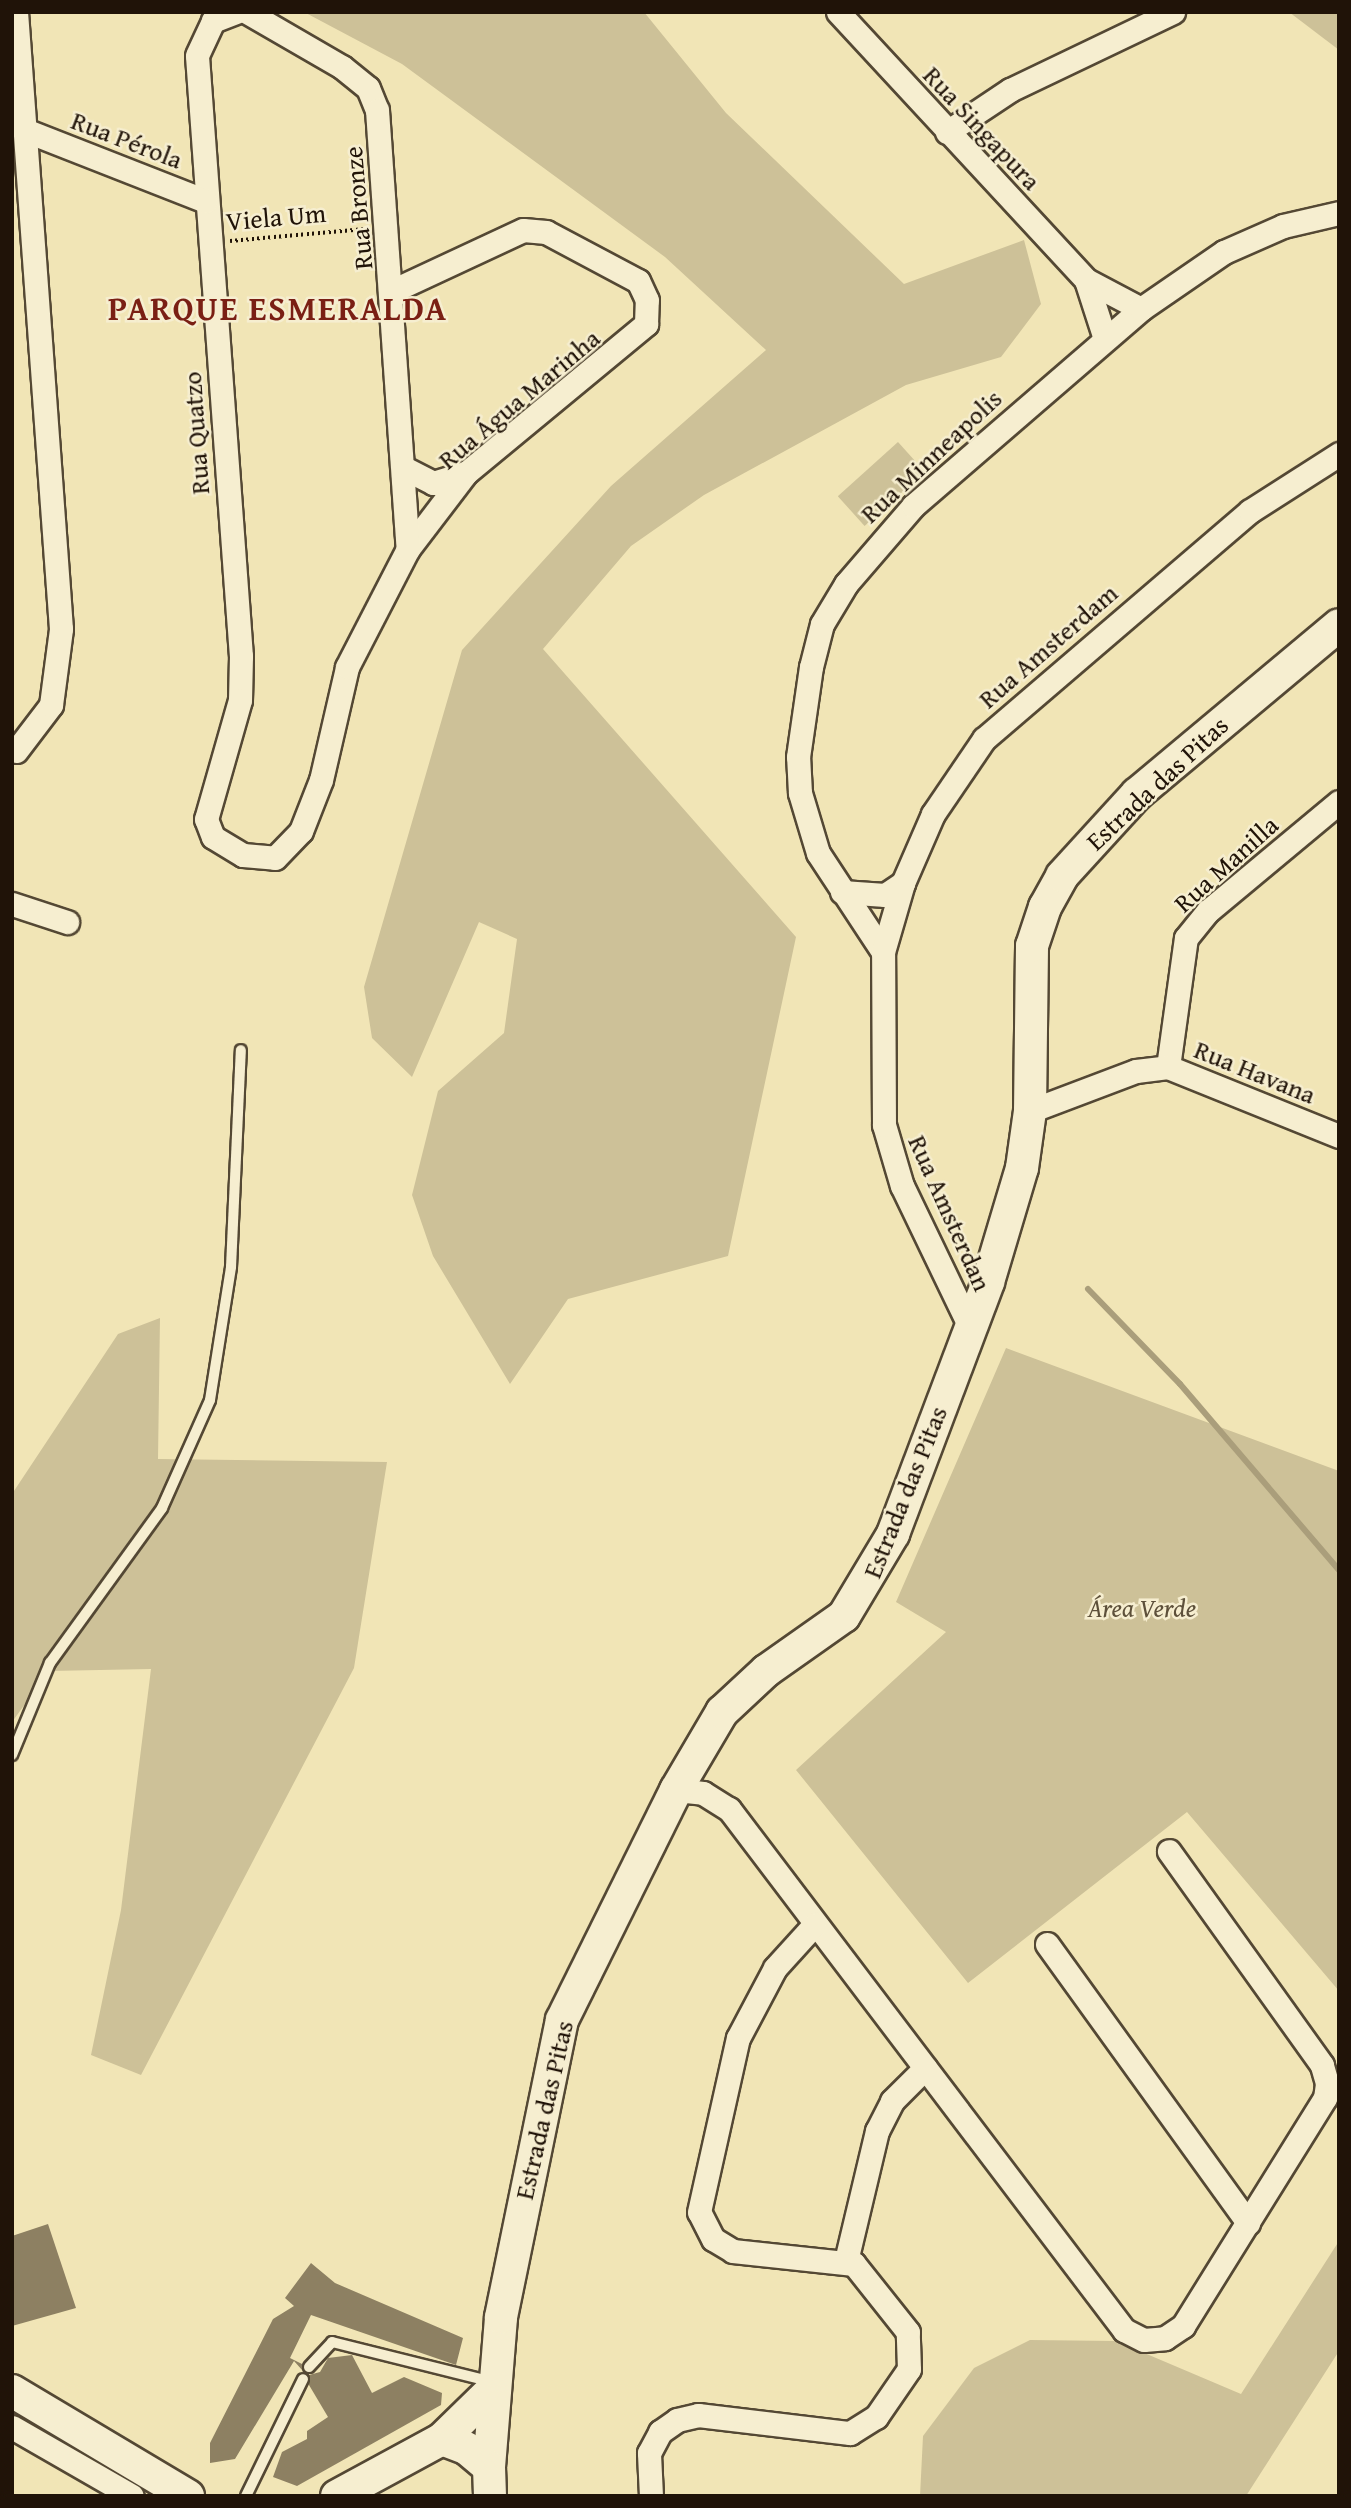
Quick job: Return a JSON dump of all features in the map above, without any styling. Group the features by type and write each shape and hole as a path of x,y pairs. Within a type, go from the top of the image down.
{"main road":[{"name":"Estrada das Pitas","path":"490,2482 493,2386 543,2088 562,2020 676,1790 737,1696 844,1616 867,1587 970,1327 1011,1212 1030,1111 1032,946 1062,876 1138,794 1339,625"},
{"path":"337,2496 442,2439 493,2386"},
{"path":"12,2391 188,2496"},
{"path":"442,2439 466,2448 490,2482"}],"street":[{"path":"16,12 58,550 61,668 51,705 16,751"},
{"name":"Rua Quatzo","path":"208,800 240,700 241,656 197,56 213,21 236,12"},
{"name":"Rua Bronze","path":"247,12 368,88 377,110 388,226 408,549"},
{"name":"Rua Singapura","path":"838,12 1086,280 1141,309"},
{"path":"947,132 1010,90 1173,12"},
{"name":"Rua Pérola","path":"27,131 206,201"},
{"name":"Rua Minneapolis","path":"883,952 818,853 800,793 802,712 822,624 895,524 1141,309 1224,252 1283,226 1339,213"},
{"name":"Rua Água Marinha","path":"208,800 213,838 243,855 275,858 290,847 321,780 347,667 408,549 466,473 633,340 646,324 647,300 638,281 610,262 546,232 523,230 392,291"},
{"name":"Rua Singapura","path":"1086,280 1105,339"},
{"name":"Rua Amsterdam","path":"883,952 903,883 933,814 984,739 1250,511 1339,454"},
{"path":"404,468 433,483 466,473"},
{"name":"Rua Manilla","path":"1168,1067 1186,939 1208,911 1339,802"},
{"path":"842,892 885,895 903,883"},
{"path":"12,904 67,922"},
{"name":"Rua Amsterdan","path":"883,952 889,1154 970,1327"},
{"name":"Rua Havana","path":"1030,1111 1136,1071 1168,1067 1339,1136"},
{"path":"676,1790 704,1793 729,1809 1133,2336 1165,2338 1183,2326 1325,2098 1326,2074 1169,1851"},
{"path":"651,2496 647,2465 654,2442 687,2416 842,2434 876,2417 909,2369 911,2342 866,2275 846,2260 733,2251 713,2239 699,2212 738,2038 775,1968 815,1924"},
{"path":"1047,1944 1248,2222"},
{"path":"846,2260 877,2132 892,2101 925,2068"},
{"path":"12,2427 132,2496"}],"lane":[{"path":"12,1755 50,1663 162,1508 210,1400 231,1267 241,1050"},
{"path":"309,2367 332,2342 493,2386"},
{"path":"246,2496 303,2379"}],"path":[{"name":"Viela Um","path":"210,243 388,226"}],"green space":[{"path":"304,12 644,12 726,113 904,284 1024,240 1041,304 1001,357 906,385 704,495 631,546 543,649 796,937 728,1256 568,1299 510,1384 433,1256 412,1195 438,1091 504,1033 517,939 479,922 412,1077 372,1038 364,987 462,650 611,486 766,350 665,257 402,64"},
{"path":"1289,12 1339,12 1339,50"},
{"path":"898,442 925,472 865,526 838,496"},
{"path":"160,1318 158,1459 387,1462 354,1668 141,2075 91,2055 121,1910 151,1669 49,1671 12,1722 12,1494 118,1334"},
{"name":"Área Verde","path":"1006,1348 1339,1471 1339,1991 1187,1812 968,1983 796,1770 946,1632 896,1602"},
{"path":"1339,2241 1339,2351 1246,2496 920,2496 923,2436 974,2368 1030,2340 1116,2341 1241,2394"}],"building":[{"path":"48,2224 76,2308 12,2326 12,2236"},
{"path":"311,2263 335,2283 463,2338 456,2365 311,2315 290,2358 302,2364 303,2371 294,2361 235,2459 210,2463 210,2443 273,2319 294,2306 285,2298"},
{"path":"352,2355 372,2393 404,2377 442,2393 441,2405 297,2486 273,2477 282,2452 307,2439 307,2431 328,2417 309,2385 309,2375 320,2372 328,2358"}],"waterway":[{"path":"1088,1289 1180,1384 1339,1570"}],"district":[{"name":"PARQUE ESMERALDA","path":"278,309"}]}
